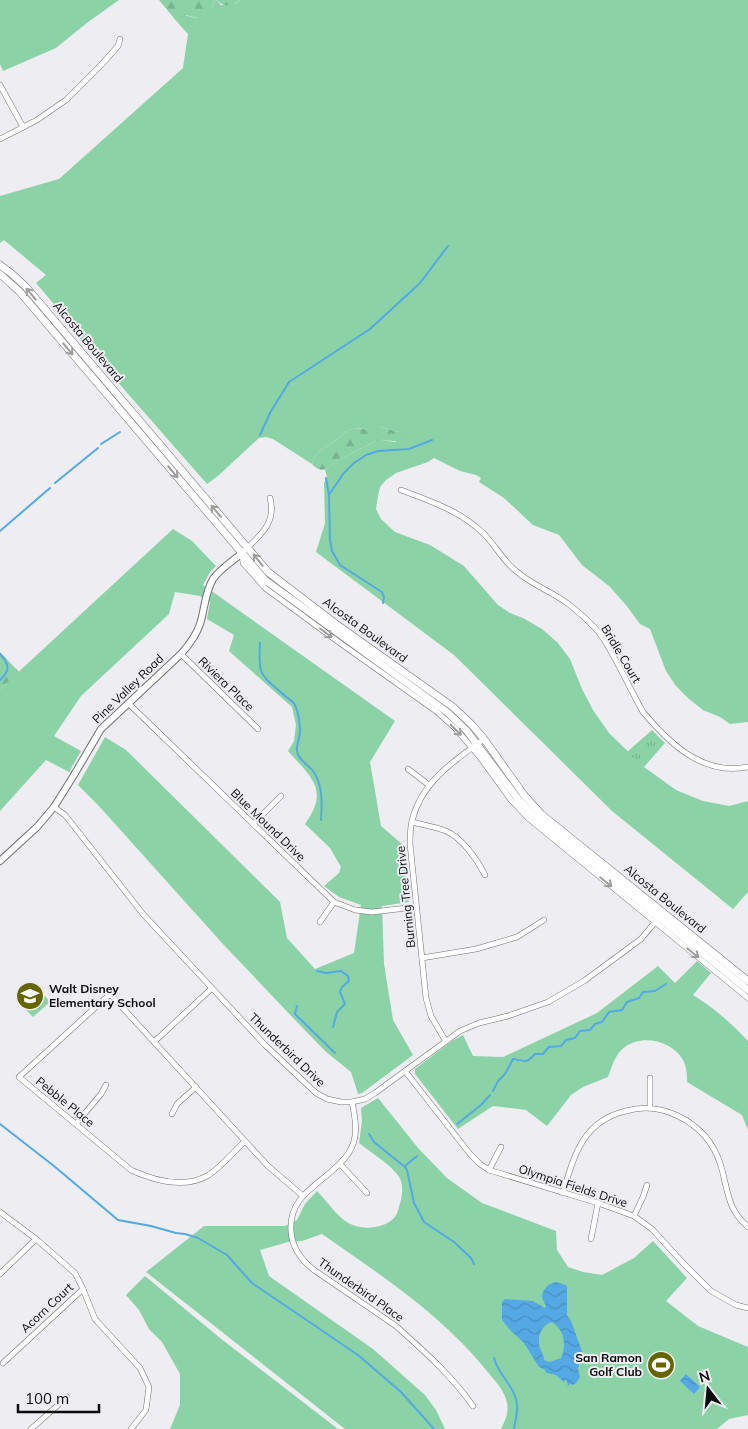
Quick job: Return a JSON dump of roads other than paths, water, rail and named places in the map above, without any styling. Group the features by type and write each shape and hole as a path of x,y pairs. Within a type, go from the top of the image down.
{"main road":[{"name":"Alcosta Boulevard","path":"0,265 26,287 245,550 265,580 447,712 467,731 475,746 533,815 748,990"},
{"name":"Alcosta Boulevard","path":"0,274 19,291 245,550 268,572 336,624 453,707 484,739 524,795 541,814 659,917 748,981"}],"street":[{"path":"0,138 37,120 66,100 103,63 118,46 120,39"},
{"path":"0,85 23,128"},
{"name":"Bridle Court","path":"401,490 441,506 464,518 484,534 502,558 518,573 559,597 580,613 602,638 643,712 675,744 709,766 727,769 748,767"},
{"path":"245,550 268,527 272,507 270,498"},
{"name":"Pine Valley Road","path":"0,861 37,828 54,807 101,729 181,654 193,640 200,624 204,605 214,577 245,550"},
{"name":"Riviera Place","path":"181,654 258,729"},
{"name":"Blue Mound Drive","path":"128,703 334,902 355,910 372,912 416,907"},
{"name":"Burning Tree Drive","path":"445,1040 431,1016 426,998 410,844 412,822 418,802 429,785 453,761 484,739"},
{"path":"408,769 429,785"},
{"path":"253,824 281,796"},
{"name":"Thunderbird Drive","path":"54,807 65,815 143,914 265,1045 316,1093 327,1099 340,1102 365,1099 460,1031 479,1023 508,1016 548,1002 584,981 641,939 659,917"},
{"path":"412,822 446,831 455,836 478,861 485,875"},
{"path":"320,922 334,902"},
{"name":"Alcosta Boulevard","path":"659,917 748,998"},
{"path":"422,958 476,949 517,937 544,920"},
{"path":"154,1042 211,989"},
{"name":"Pebble Place","path":"245,1141 209,1175 194,1182 180,1183 146,1176 131,1170 18,1077 110,994 268,1166 303,1196"},
{"name":"Olympia Fields Drive","path":"405,1071 470,1154 480,1164 489,1170 598,1203 634,1216 652,1229 711,1291 736,1305 748,1308"},
{"path":"650,1078 650,1108"},
{"path":"76,1124 101,1094 106,1085"},
{"path":"172,1114 177,1104 196,1087"},
{"name":"Thunderbird Place","path":"352,1102 356,1117 356,1131 350,1150 340,1164 296,1204 291,1218 294,1245 304,1262 314,1270 396,1326 451,1378 473,1406"},
{"path":"563,1192 578,1147 596,1125 619,1112 650,1108 669,1112 689,1121 711,1144 720,1165 732,1208 741,1221 748,1226"},
{"path":"489,1170 501,1147"},
{"path":"340,1164 367,1193"},
{"path":"634,1216 647,1185"},
{"path":"591,1239 598,1203"},
{"path":"0,1212 36,1239 75,1274 95,1319 140,1368 149,1387 146,1410 131,1429"},
{"path":"0,1274 36,1239"},
{"name":"Acorn Court","path":"3,1362 83,1289"},
{"path":"32,1429 67,1397"}],"water":[{"path":"556,1282 567,1287 567,1315 582,1351 578,1369 580,1377 573,1385 570,1384 568,1386 566,1379 564,1382 556,1375 547,1373 539,1367 524,1343 502,1320 502,1302 505,1299 533,1301 545,1308 542,1295 548,1285","holes":["552,1322 562,1333 564,1348 561,1358 549,1362 544,1360 539,1345 539,1336 549,1323"]},
{"path":"686,1374 700,1387 694,1394 680,1381"}],"waterway":[{"path":"260,435 270,413 289,382 370,329 420,283 448,246"},
{"path":"101,444 120,432"},
{"path":"383,603 384,597 382,592 340,565 332,551 329,495 343,474 366,455 378,451 409,449 432,440"},
{"path":"55,483 98,448"},
{"path":"326,478 329,495"},
{"path":"0,531 50,488"},
{"path":"260,643 260,668 262,674 295,705 299,718 300,732 297,751 319,782 322,801 321,820"},
{"path":"0,654 8,667 0,680"},
{"path":"317,971 326,973 341,971 348,976 349,981 342,987 340,992 345,1004 337,1012 333,1027"},
{"path":"493,1091 513,1059 527,1061 535,1054 543,1054 549,1047 561,1046 566,1040 575,1038 580,1031 590,1030 595,1024 602,1022 609,1012 622,1010 627,1002 639,998 643,992 655,991 666,984"},
{"path":"297,1006 295,1014 335,1053"},
{"path":"457,1124 481,1105 490,1095"},
{"path":"0,1124 118,1220 198,1238 227,1255 252,1283 358,1355 401,1392 434,1429"},
{"path":"369,1134 374,1142 407,1170 414,1203 424,1222 454,1242 471,1258 474,1264"},
{"path":"405,1166 417,1156"},
{"path":"494,1358 499,1370 514,1392 516,1399 517,1411 514,1429"}],"place":[{"name":"Walt Disney Elementary School","path":"30,996"},
{"name":"San Ramon Golf Club","path":"661,1365"}]}
